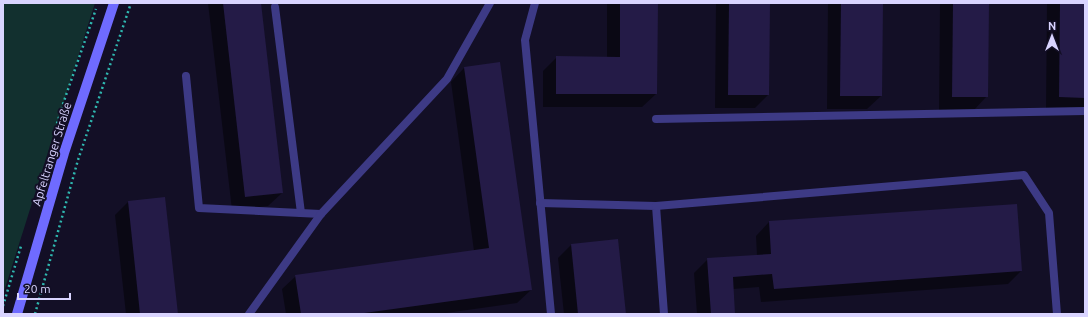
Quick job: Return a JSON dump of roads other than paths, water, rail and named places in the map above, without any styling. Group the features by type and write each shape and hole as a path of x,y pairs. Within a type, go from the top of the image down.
{"street":[{"name":"Apfeltranger Straße","path":"17,314 64,153 114,3"}],"lane":[{"path":"249,314 321,214 447,79 490,3"},
{"path":"535,3 525,40 551,314"},
{"path":"275,7 301,213"},
{"path":"186,76 199,208 321,214"},
{"path":"656,119 1085,111"},
{"path":"540,203 656,206 1024,175 1049,213 1057,314"},
{"path":"656,206 664,314"}]}
